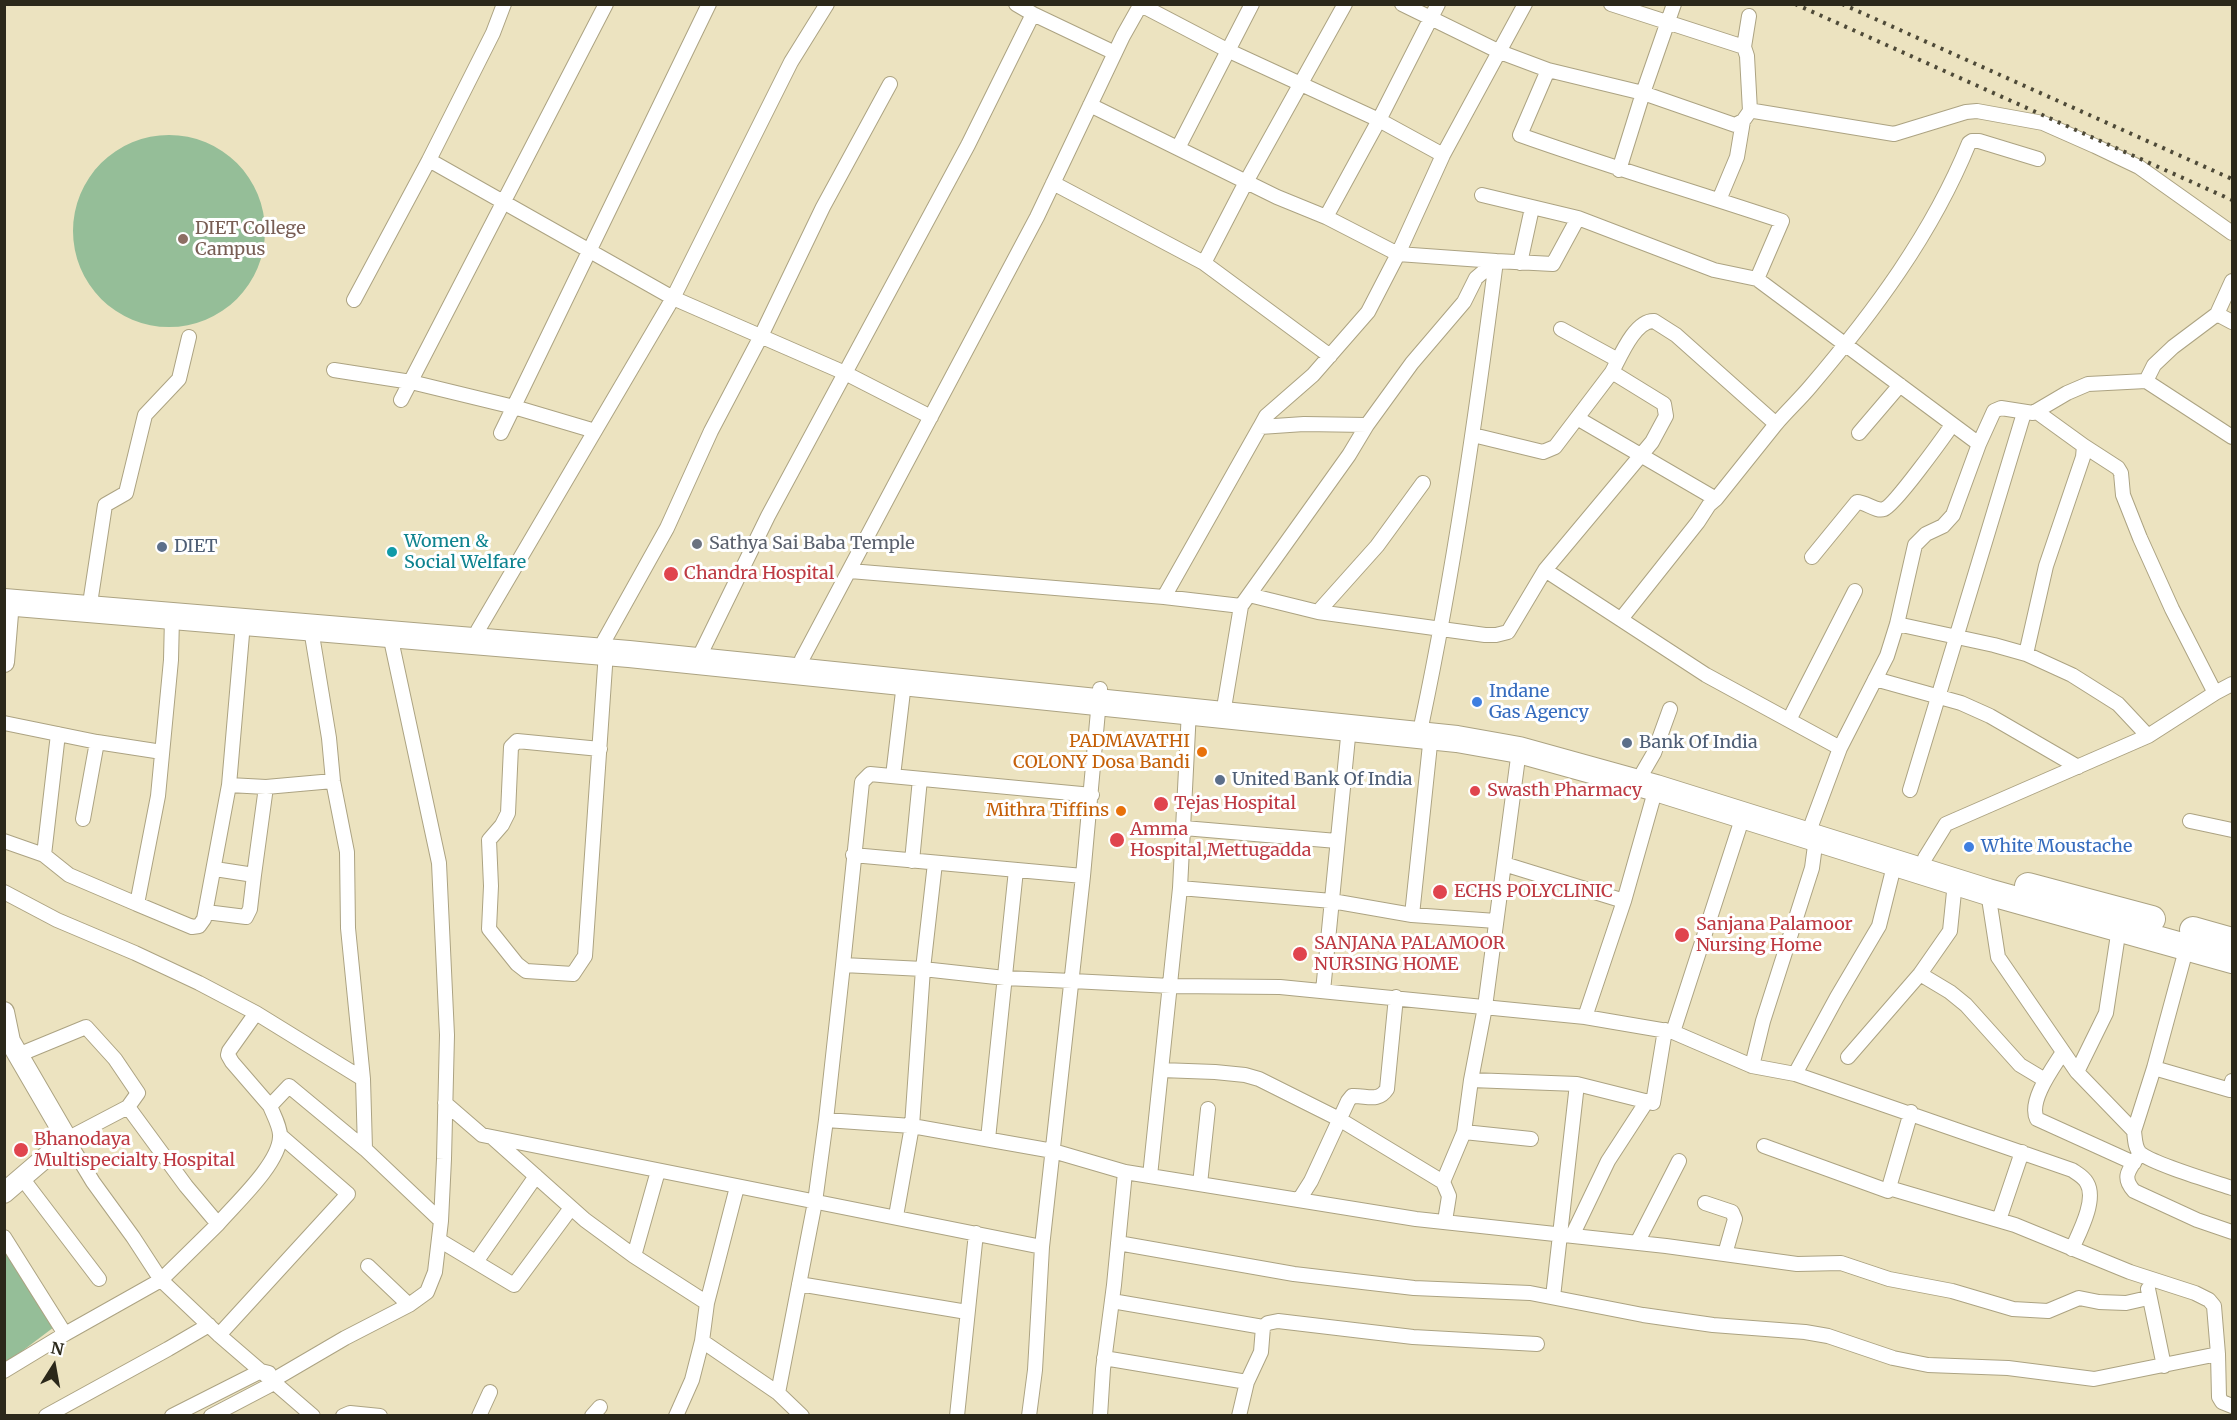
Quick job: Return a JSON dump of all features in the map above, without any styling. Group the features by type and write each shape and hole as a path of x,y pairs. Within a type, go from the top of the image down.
{"highway":[{"path":"6,598 91,597 389,621 477,635 605,647 904,683 1225,702 1520,739 1814,832 1895,862 1923,865 2232,941"},
{"path":"6,598 172,617 390,635 477,635"},
{"path":"605,647 702,651 802,659 1100,695 1189,710 1349,726 1426,729 1649,780 1743,816 1910,856 1955,882 2232,960"}],"street":[{"path":"354,300 494,33 504,4"},
{"path":"401,400 606,4"},
{"path":"501,434 709,4"},
{"path":"477,635 673,298 791,62 826,4"},
{"path":"1016,4 1115,53"},
{"path":"1178,148 1251,4"},
{"path":"1203,263 1345,4"},
{"path":"1402,4 1500,52 1548,70 1643,93 1735,124 1747,116 1772,113 1883,134 1894,134 1914,129 1939,118 1977,111 2043,123 2139,167 2232,233"},
{"path":"1326,217 1438,4"},
{"path":"1164,597 1266,416 1313,375 1368,312 1398,254 1443,155 1525,4"},
{"path":"1611,4 1667,24 1744,47"},
{"path":"1619,170 1674,4"},
{"path":"802,659 1037,217 1140,5 1227,50 1379,120 1443,155"},
{"path":"702,651 768,516 968,145 1033,14"},
{"path":"1719,200 1737,157 1747,116 1747,56 1744,47 1749,16"},
{"path":"1548,70 1520,135 1619,170 1654,178 1782,221 1756,279"},
{"path":"600,749 517,741 511,747 508,813 502,825 489,840 491,886 488,923 489,929 517,964 526,971 573,974 585,956 588,888 600,749 605,647 667,528 711,431 761,336 823,207 890,84"},
{"path":"1090,105 1246,182 1326,217 1398,254 1553,264 1578,218"},
{"path":"1621,619 1709,505 1845,345 1907,261 1945,196 1969,143 1980,141 2038,159"},
{"path":"429,160 673,298 845,373 931,417"},
{"path":"1053,183 1203,263 1330,356"},
{"path":"1482,195 1578,218 1714,270 1756,279 1979,444"},
{"path":"1520,263 1532,208"},
{"path":"1225,702 1245,601 1412,363 1464,302 1476,278 1496,261"},
{"path":"1412,915 1426,729 1473,435 1496,261"},
{"path":"2146,381 2154,365 2173,347 2217,314 2232,281"},
{"path":"2217,314 2232,322"},
{"path":"1473,435 1543,452 1555,447 1615,366 1636,330 1643,323 1654,321 1676,335 1776,424"},
{"path":"850,571 1164,597 1245,601 1485,635 1508,632 1545,570 1641,456 1652,442 1666,416 1664,404 1615,366 1560,329"},
{"path":"91,597 105,505 126,493 145,415 178,379 189,337"},
{"path":"334,370 411,382 514,407 595,431"},
{"path":"1910,790 2031,412 2088,384 2146,381 2230,430"},
{"path":"1859,433 1900,385"},
{"path":"1752,1066 1763,1021 1812,868 1814,832 1840,748 1887,656 1897,624 1915,545 1926,534 1943,526 1953,515 1979,444 1994,411 2010,408 2031,412 2118,468 2121,473 2122,495 2140,538 2172,609 2215,693"},
{"path":"1577,418 1716,499"},
{"path":"1260,427 1304,424 1367,425"},
{"path":"1812,557 1857,502 1880,509 1887,507 1952,425"},
{"path":"2026,654 2046,566 2083,457 2084,446"},
{"path":"1318,612 1377,546 1423,483"},
{"path":"1545,570 1706,675 1840,748"},
{"path":"1789,720 1855,591"},
{"path":"4,662 6,598"},
{"path":"137,904 158,796 171,660 172,617"},
{"path":"4,841 44,855 69,875 192,927 199,926 206,912 229,785 243,623"},
{"path":"1897,624 2026,654 2072,675 2118,704 2148,736"},
{"path":"311,628 333,781 347,852 348,928 363,1079 365,1149"},
{"path":"211,1416 345,1338 409,1305 427,1292 435,1272 441,1221 447,1035 439,862 390,635"},
{"path":"1875,679 1939,696 1990,716 2078,767"},
{"path":"893,776 904,683"},
{"path":"1923,865 1946,824 2148,736 2215,693 2231,686"},
{"path":"1029,1416 1035,1370 1042,1247 1092,795 1100,695"},
{"path":"1585,1017 1624,901 1654,753 1670,709"},
{"path":"1150,1176 1180,888 1189,710"},
{"path":"4,723 97,742 162,752"},
{"path":"1323,991 1349,726"},
{"path":"44,855 58,734"},
{"path":"83,819 97,742"},
{"path":"1443,1182 1464,1132 1485,1007 1519,750"},
{"path":"778,1393 815,1203 862,783 870,774 1092,795"},
{"path":"912,861 920,779"},
{"path":"229,785 266,787 333,781"},
{"path":"206,912 246,916 250,909 266,787"},
{"path":"1471,1080 1577,1084 1653,1103 1669,1031 1743,816"},
{"path":"2190,821 2232,830"},
{"path":"1184,828 1337,841"},
{"path":"853,855 1083,876"},
{"path":"896,1216 912,1126 923,969 935,862"},
{"path":"1796,1074 1837,997 1879,926 1895,862"},
{"path":"1504,864 1624,901"},
{"path":"215,869 254,875"},
{"path":"988,1139 1016,870"},
{"path":"1848,1057 1920,974 1950,931 1955,882"},
{"path":"1180,888 1332,901 1412,915 1496,921"},
{"path":"4,892 57,920 199,983 256,1014 363,1079"},
{"path":"1988,892 1998,957 2077,1072 2134,1131"},
{"path":"2077,1072 2106,1013 2119,928"},
{"path":"2187,946 2154,1068 2134,1131 2137,1158 2126,1177 2127,1184 2134,1191 2197,1220 2232,1232"},
{"path":"843,964 923,969 1005,978 1171,986 1280,987 1585,1017 1669,1031 1752,1066 1796,1074 1911,1112 2072,1170 2089,1185 2089,1204 2072,1249"},
{"path":"1920,974 1958,998 2020,1065 2045,1080"},
{"path":"1299,1200 1311,1181 1352,1096 1377,1098 1383,1096 1387,1089 1395,997"},
{"path":"4,1012 11,1046 93,1182 161,1280 261,1371 277,1379 313,1416"},
{"path":"46,1416 168,1349 214,1330 314,1234 348,1194 281,1136 270,1106 228,1055 256,1014"},
{"path":"4,1193 67,1139 128,1107 138,1093 115,1059 86,1026 11,1046"},
{"path":"2063,1052 2045,1080 2034,1112 2037,1119 2137,1158 2153,1160 2232,1188"},
{"path":"2154,1068 2232,1087"},
{"path":"1161,1070 1245,1075 1259,1079 1339,1119 1443,1182 1449,1196 1445,1221"},
{"path":"1552,1297 1566,1235 1577,1084"},
{"path":"270,1106 289,1086 365,1149 441,1221"},
{"path":"1566,1235 1608,1161 1647,1101"},
{"path":"445,1103 482,1135 1042,1247"},
{"path":"128,1107 186,1186 218,1224"},
{"path":"1200,1184 1208,1109"},
{"path":"1764,1146 1888,1191 1911,1112"},
{"path":"826,1120 912,1126 1053,1151 1125,1172 1416,1219 1637,1243 1797,1264 1841,1263 1889,1279 1952,1291 2013,1309 2048,1311 2079,1298 2099,1302 2126,1303 2148,1298"},
{"path":"1464,1132 1531,1139"},
{"path":"4,1371 161,1280 218,1224 266,1168 276,1152 281,1136"},
{"path":"491,1137 571,1208 634,1256 707,1303"},
{"path":"1999,1220 2022,1152"},
{"path":"1637,1243 1679,1161"},
{"path":"634,1256 658,1171"},
{"path":"1100,1416 1104,1358 1125,1172"},
{"path":"476,1262 536,1176"},
{"path":"22,1178 99,1279"},
{"path":"676,1416 692,1380 702,1341 707,1303 737,1187"},
{"path":"1889,1188 1999,1220 2209,1300 2214,1306 2219,1397 2222,1402 2232,1406"},
{"path":"1705,1203 1732,1212 1734,1215 1735,1219 1725,1254"},
{"path":"439,1240 514,1284 571,1208"},
{"path":"957,1416 976,1233"},
{"path":"4,1237 65,1334"},
{"path":"1118,1243 1294,1274 1414,1288 1530,1293 1643,1315 1713,1325 1828,1336 1893,1358 1928,1365 2008,1368 2094,1379 2218,1354"},
{"path":"368,1266 409,1305"},
{"path":"2149,1278 2148,1298 2164,1366"},
{"path":"799,1284 968,1312"},
{"path":"1112,1301 1263,1328"},
{"path":"1239,1416 1247,1382 1261,1352 1263,1328 1268,1323 1278,1321 1413,1337 1537,1344"},
{"path":"702,1341 778,1393 802,1416"},
{"path":"1104,1358 1247,1382"},
{"path":"172,1416 261,1371"},
{"path":"479,1416 490,1392"},
{"path":"343,1416 350,1413 380,1416"}],"green space":[{"path":"160,135 178,135 206,142 237,163 258,194 265,231 258,268 237,299 206,320 178,327 160,327 124,316 95,292 84,276 77,259 73,240 73,222 84,186 108,157 124,146 141,139"},
{"path":"4,1240 62,1321 5,1364 4,1364"}],"railway":[{"path":"1795,4 2232,200"},
{"path":"1842,4 2232,179"}],"place":[{"name":"DIET College Campus","path":"183,239"},
{"name":"Sathya Sai Baba Temple","path":"697,544"},
{"name":"DIET","path":"162,547"},
{"name":"Women & Social Welfare","path":"392,552"},
{"name":"Chandra Hospital","path":"671,574"},
{"name":"Indane Gas Agency","path":"1477,702"},
{"name":"Bank Of India","path":"1627,743"},
{"name":"PADMAVATHI COLONY Dosa Bandi","path":"1202,752"},
{"name":"United Bank Of India","path":"1220,780"},
{"name":"Swasth Pharmacy","path":"1475,791"},
{"name":"Tejas Hospital","path":"1161,804"},
{"name":"Mithra Tiffins","path":"1121,811"},
{"name":"Amma Hospital,Mettugadda","path":"1117,840"},
{"name":"White Moustache","path":"1969,847"},
{"name":"ECHS POLYCLINIC","path":"1440,892"},
{"name":"Sanjana Palamoor Nursing Home","path":"1682,935"},
{"name":"SANJANA PALAMOOR NURSING HOME","path":"1300,954"},
{"name":"Bhanodaya Multispecialty Hospital","path":"21,1150"}]}
